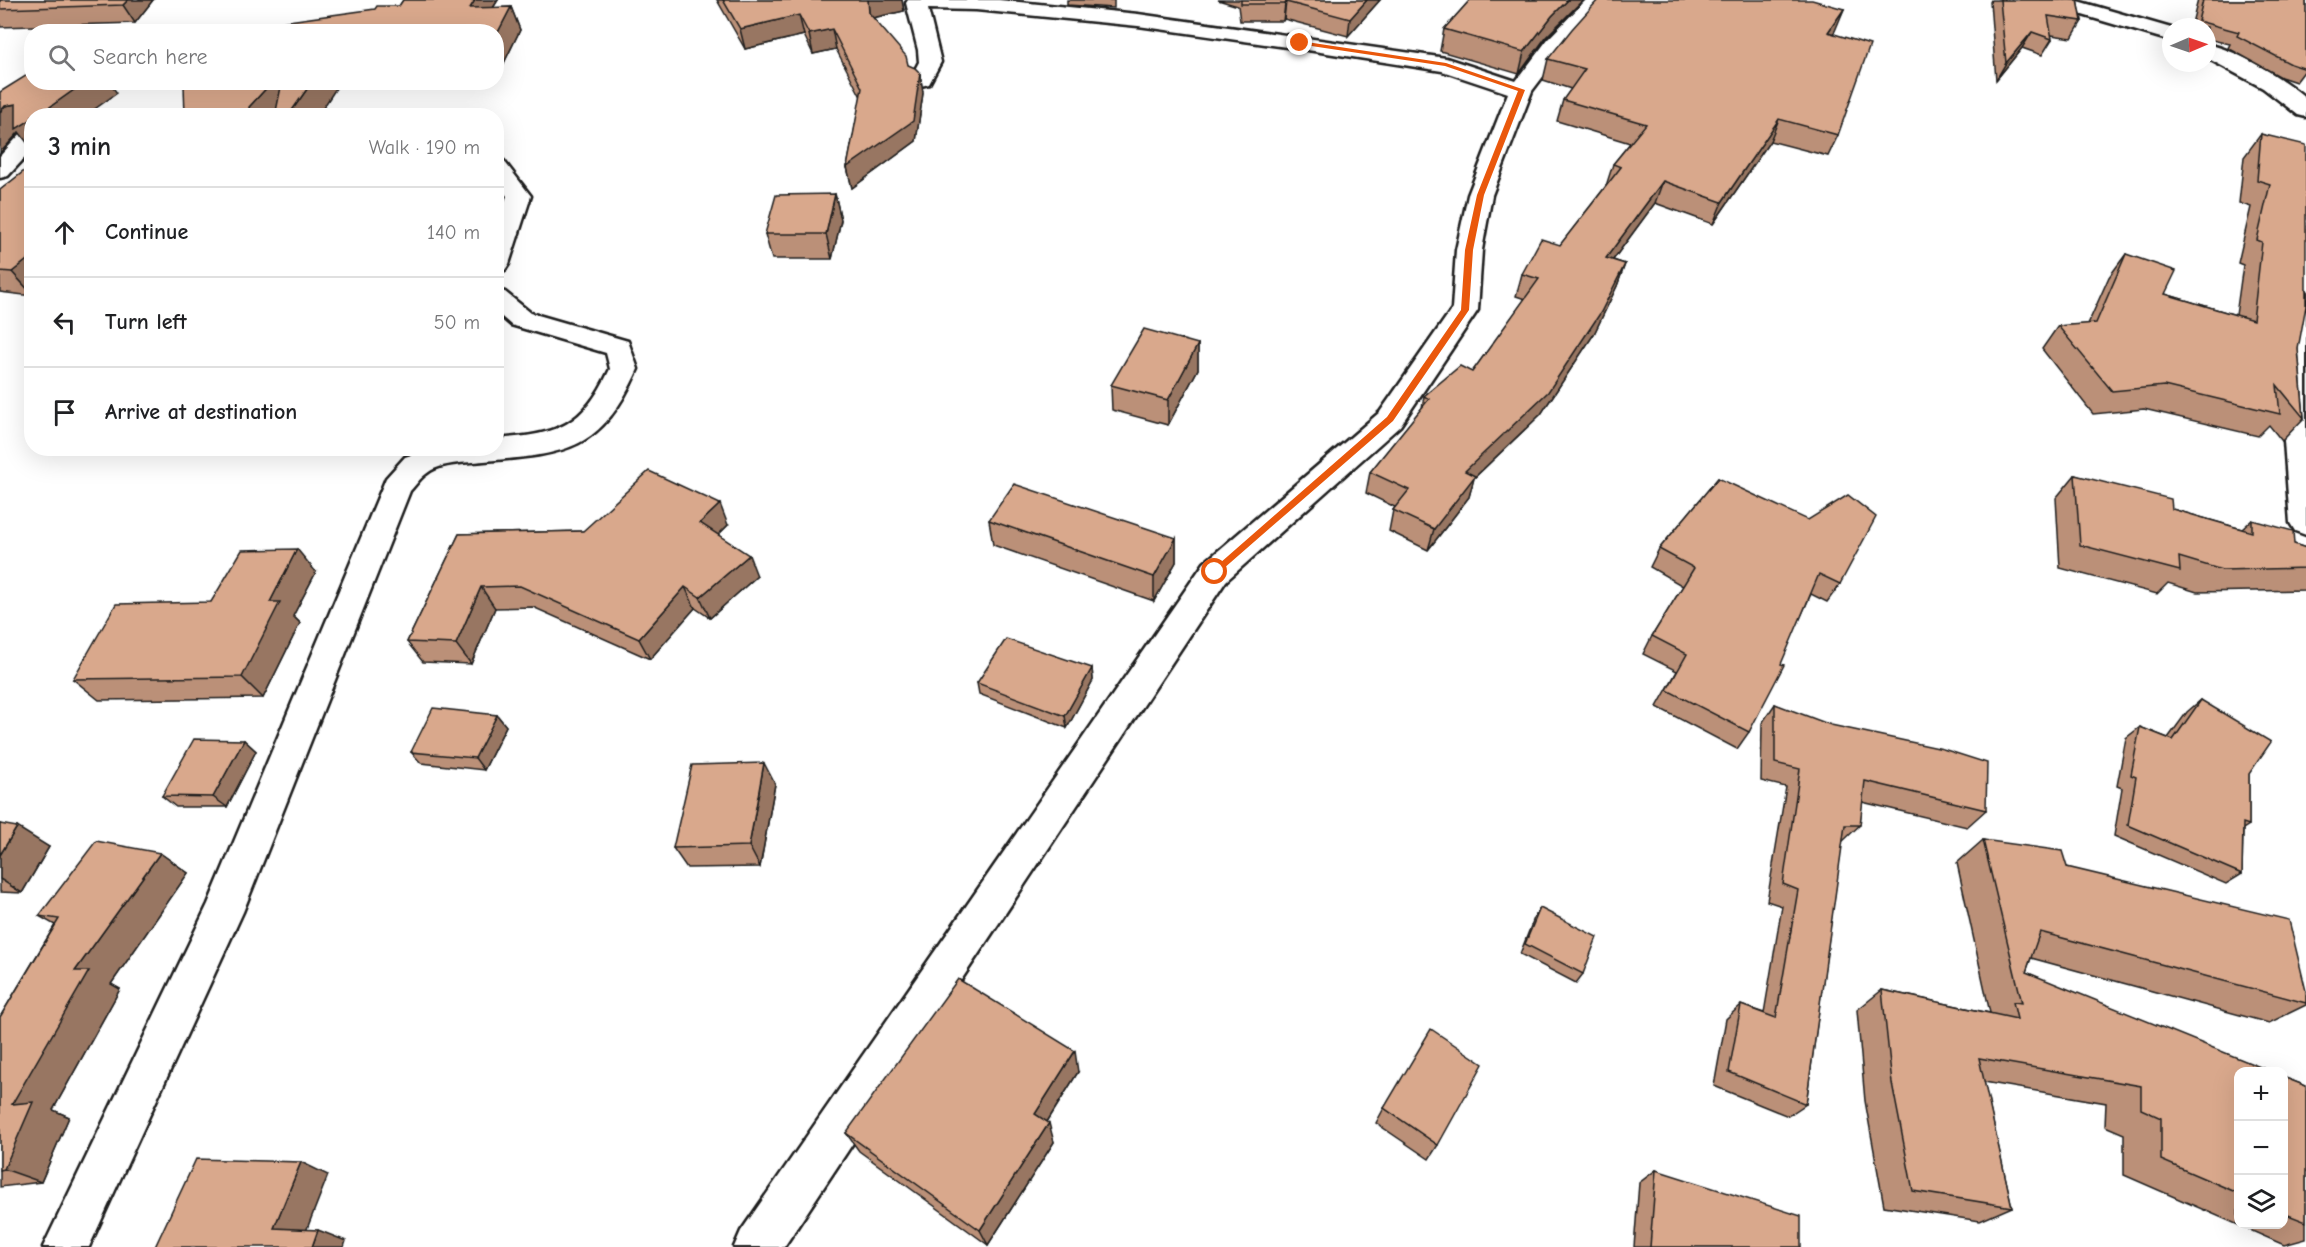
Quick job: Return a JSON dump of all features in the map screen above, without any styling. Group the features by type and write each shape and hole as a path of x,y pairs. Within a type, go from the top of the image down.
{"street":[{"path":"757,1247 1215,572 1390,419 1465,310 1469,250 1480,195 1521,90 1556,44 1598,0"},
{"path":"2052,0 2162,31"},
{"path":"921,79 930,62 916,1 976,4 1138,20 1300,43 1446,65 1521,90"},
{"path":"2216,54 2301,97"},
{"path":"0,171 24,144"},
{"path":"504,176 519,196 504,238"},
{"path":"2306,300 2300,374 2306,523"},
{"path":"504,305 521,319 618,347 624,369 611,397 587,424 560,441 504,449"},
{"path":"66,1247 225,912 397,486 416,465 444,456"}],"building":[{"path":"0,0 128,0 123,5 0,9"},
{"path":"403,0 475,0 470,8 511,7 502,24 267,24 375,9 377,6 399,6"},
{"path":"723,0 868,0 869,13 906,56 908,65 920,73 913,121 847,167 862,88 832,29 809,34 799,15 740,29"},
{"path":"1241,0 1367,0 1350,19 1286,2 1285,4 1241,4"},
{"path":"1470,0 1568,0 1552,16 1524,52 1444,29"},
{"path":"1598,0 1812,0 1844,9 1828,32 1870,45 1838,135 1779,119 1722,202 1663,181 1606,258 1625,264 1601,312 1548,392 1465,471 1475,476 1434,529 1393,510 1409,490 1370,472 1429,399 1424,396 1460,366 1472,372 1539,279 1522,274 1541,239 1560,245 1621,167 1613,164 1646,124 1563,100 1585,69 1548,59"},
{"path":"2000,0 2078,0 2082,21 2048,16 2052,39 2032,32 2006,63"},
{"path":"2203,0 2306,0 2306,69 2291,64 2237,36 2239,32 2216,26 2216,18 2199,18"},
{"path":"24,77 24,90 74,90 48,108 24,108 24,124 16,129 16,104 5,106 0,112 0,92"},
{"path":"184,90 265,90 249,108 185,108"},
{"path":"280,90 306,90 294,108 277,108"},
{"path":"2261,134 2306,145 2306,306 2298,349 2304,418 2277,385 2280,414 2164,386 2112,391 2058,326 2096,323 2126,254 2176,271 2165,294 2253,320 2262,242 2257,240 2270,184 2257,180"},
{"path":"24,171 24,262 12,272 0,271 0,190"},
{"path":"835,194 826,234 765,234 776,195"},
{"path":"1144,329 1198,344 1168,400 1111,385"},
{"path":"649,471 720,504 700,523 749,555 700,597 685,587 639,639 520,586 481,587 456,644 407,642 459,534 583,531"},
{"path":"2075,475 2171,499 2172,509 2252,532 2252,520 2293,531 2294,544 2306,548 2306,568 2222,570 2179,557 2180,571 2080,545"},
{"path":"1718,478 1808,520 1848,495 1876,517 1840,584 1819,574 1781,664 1784,665 1749,732 1667,690 1687,654 1652,636 1694,568 1659,549"},
{"path":"1014,484 1176,538 1154,577 989,520"},
{"path":"297,549 270,602 280,602 242,677 73,679 116,604 211,602 242,550"},
{"path":"1006,639 1092,668 1065,716 977,683"},
{"path":"2201,700 2271,742 2249,774 2249,825 2243,823 2242,874 2128,825 2136,777 2131,775 2140,727 2173,740"},
{"path":"1775,704 1831,725 1943,749 1987,763 1986,810 1865,781 1860,825 1845,825 1806,1104 1729,1072 1741,1005 1776,1018 1798,890 1783,884 1800,769 1775,763"},
{"path":"433,708 497,715 475,758 411,752"},
{"path":"194,739 244,740 213,797 162,796"},
{"path":"764,763 749,846 673,848 692,765"},
{"path":"0,824 17,827 0,855"},
{"path":"1983,840 2062,851 2067,867 2289,920 2306,991 2306,1003 2040,932 2026,972 2260,1067 2234,1067 2234,1191 2161,1160 2161,1118 2141,1109 2141,1086 1979,1058 2012,1207 1913,1191 1892,1083 1882,990 2017,1019 2013,1002 2022,1003"},
{"path":"96,841 160,853 75,971 89,971 12,1104 33,1102 4,1169 0,1170 0,1017 59,919 39,916"},
{"path":"1540,908 1597,937 1583,974 1525,944"},
{"path":"958,979 1075,1051 1035,1114 1049,1123 980,1230 846,1133"},
{"path":"1431,1029 1483,1064 1438,1145 1384,1108"},
{"path":"2288,1079 2306,1086 2306,1222 2288,1215"},
{"path":"196,1159 301,1162 274,1228 318,1230 312,1247 155,1247"},
{"path":"1656,1170 1801,1216 1801,1247 1650,1247"}],"route":[{"path":"1215,572 1390,419 1465,310 1469,250 1480,195 1521,90 1446,65 1300,43"}]}
